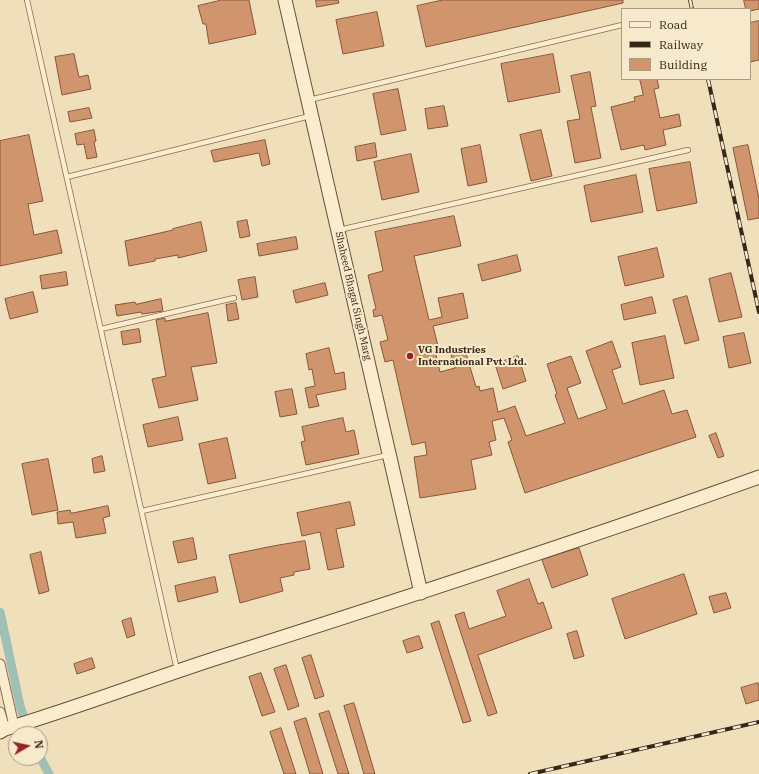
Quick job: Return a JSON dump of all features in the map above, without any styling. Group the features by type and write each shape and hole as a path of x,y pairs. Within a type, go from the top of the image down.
{"street":[{"name":"Shaheed Bhagat Singh Marg","path":"285,0 421,593"},
{"path":"15,726 178,671 421,593 648,517 759,477"},
{"path":"0,664 9,726"},
{"path":"0,712 8,726"}],"lane":[{"path":"27,0 178,671"},
{"path":"308,100 621,25"},
{"path":"67,177 311,116"},
{"path":"338,231 688,150"},
{"path":"101,329 234,298"},
{"path":"142,511 389,455"}],"building":[{"path":"222,0 249,0 256,34 209,44 206,24 203,24 198,6"},
{"path":"316,0 338,0 339,3 317,7"},
{"path":"443,0 623,0 623,3 426,47 417,6"},
{"path":"744,0 759,0 759,9 751,11 751,8 746,8"},
{"path":"377,12 384,46 343,54 336,20"},
{"path":"759,21 759,60 751,62 751,23"},
{"path":"74,54 79,77 88,75 91,89 62,95 55,57"},
{"path":"553,54 560,92 508,102 501,64"},
{"path":"590,72 596,106 591,107 601,158 575,163 567,121 580,119 571,76"},
{"path":"640,80 657,80 659,88 654,89 660,118 679,114 681,126 663,130 666,145 645,150 644,145 621,150 611,107 635,101 634,97 643,95"},
{"path":"398,89 406,130 381,135 373,94"},
{"path":"444,106 448,126 428,129 425,109"},
{"path":"89,108 92,118 70,122 68,112"},
{"path":"94,130 96,141 94,142 97,157 87,159 84,144 77,145 75,134"},
{"path":"541,130 552,176 531,181 520,135"},
{"path":"29,135 43,201 28,204 34,235 57,230 62,253 0,266 0,141"},
{"path":"265,140 270,164 262,166 259,153 214,162 211,151"},
{"path":"375,143 377,157 357,161 355,147"},
{"path":"480,145 487,182 468,186 461,149"},
{"path":"748,145 759,199 759,218 748,220 733,148"},
{"path":"411,154 419,192 382,200 374,162"},
{"path":"690,162 697,203 657,211 649,169"},
{"path":"636,175 643,212 591,222 584,186"},
{"path":"454,216 461,246 414,256 429,320 442,317 438,298 463,293 468,318 433,326 439,350 435,351 440,372 455,368 451,355 465,350 476,387 479,386 480,391 493,388 498,412 515,406 526,436 565,423 555,395 557,394 547,364 571,356 581,383 567,388 578,419 607,409 586,351 612,341 621,367 612,370 623,404 664,390 672,414 687,410 696,437 525,493 508,442 512,440 504,418 492,421 496,440 489,442 492,455 471,460 476,489 420,498 414,457 427,455 425,442 412,445 393,360 385,362 380,342 388,340 382,315 374,317 373,310 376,309 368,275 383,271 375,232"},
{"path":"247,220 250,236 240,238 237,222"},
{"path":"201,222 207,251 178,258 178,255 155,259 155,261 129,266 125,241"},
{"path":"296,237 298,249 259,256 257,244"},
{"path":"657,248 664,277 625,286 618,257"},
{"path":"517,255 521,271 482,281 478,265"},
{"path":"66,272 68,285 42,289 40,276"},
{"path":"731,273 742,317 719,322 709,279"},
{"path":"255,277 258,297 242,300 238,280"},
{"path":"325,283 328,295 296,303 293,291"},
{"path":"33,292 38,312 10,319 5,299"},
{"path":"687,296 699,340 685,344 673,300"},
{"path":"652,297 656,313 624,320 621,305"},
{"path":"161,299 163,311 142,314 141,312 117,316 115,305 135,302 136,304"},
{"path":"236,303 239,319 228,321 226,305"},
{"path":"208,313 217,363 191,367 198,400 159,408 152,379 166,376 156,320 165,318 165,321"},
{"path":"139,329 141,342 123,345 121,332"},
{"path":"744,333 751,363 729,368 723,337"},
{"path":"665,336 674,378 640,385 632,343"},
{"path":"329,348 335,374 344,372 346,389 316,395 319,406 309,408 305,388 315,386 312,369 309,370 306,354"},
{"path":"518,356 526,381 503,389 495,364"},
{"path":"292,389 297,414 280,417 275,392"},
{"path":"178,417 183,440 148,447 143,425"},
{"path":"343,418 346,432 354,430 359,454 306,465 301,442 305,441 302,427"},
{"path":"716,433 724,456 718,458 709,436"},
{"path":"227,438 236,478 208,484 199,444"},
{"path":"102,456 105,471 94,473 92,459"},
{"path":"48,459 58,510 32,515 22,464"},
{"path":"350,502 355,525 336,529 344,567 328,570 320,532 302,536 297,513"},
{"path":"108,506 110,516 103,518 106,533 76,538 73,522 58,524 57,512 70,510 71,513"},
{"path":"193,538 197,559 178,563 173,542"},
{"path":"305,541 310,569 294,572 294,575 280,578 283,591 240,603 229,555"},
{"path":"579,548 588,575 552,588 542,560"},
{"path":"41,552 49,591 39,594 30,555"},
{"path":"684,574 697,614 625,639 612,599"},
{"path":"215,577 218,592 178,602 175,586"},
{"path":"529,579 538,604 543,602 552,628 478,655 497,713 488,716 455,615 464,612 469,629 506,616 497,591"},
{"path":"726,593 731,608 714,613 709,597"},
{"path":"131,618 135,635 127,638 122,621"},
{"path":"439,621 471,721 463,723 431,624"},
{"path":"577,631 584,656 574,659 567,634"},
{"path":"419,636 423,648 407,653 403,641"},
{"path":"311,655 324,696 315,699 302,658"},
{"path":"92,658 95,668 77,674 74,664"},
{"path":"286,665 299,706 288,710 274,669"},
{"path":"261,673 275,712 262,716 249,677"},
{"path":"758,683 759,700 746,704 741,688"},
{"path":"354,703 375,774 364,774 344,706"},
{"path":"329,711 349,774 338,774 319,714"},
{"path":"306,718 323,774 310,774 294,722"},
{"path":"281,728 296,774 284,774 270,732"}],"waterway":[{"path":"0,612 20,706 26,726"},
{"path":"45,766 49,774"}],"railway":[{"path":"690,0 692,8"},
{"path":"708,80 759,312"},
{"path":"530,774 759,722"}],"place":[{"name":"VG Industries International Pvt. Ltd.","path":"410,356"}]}
